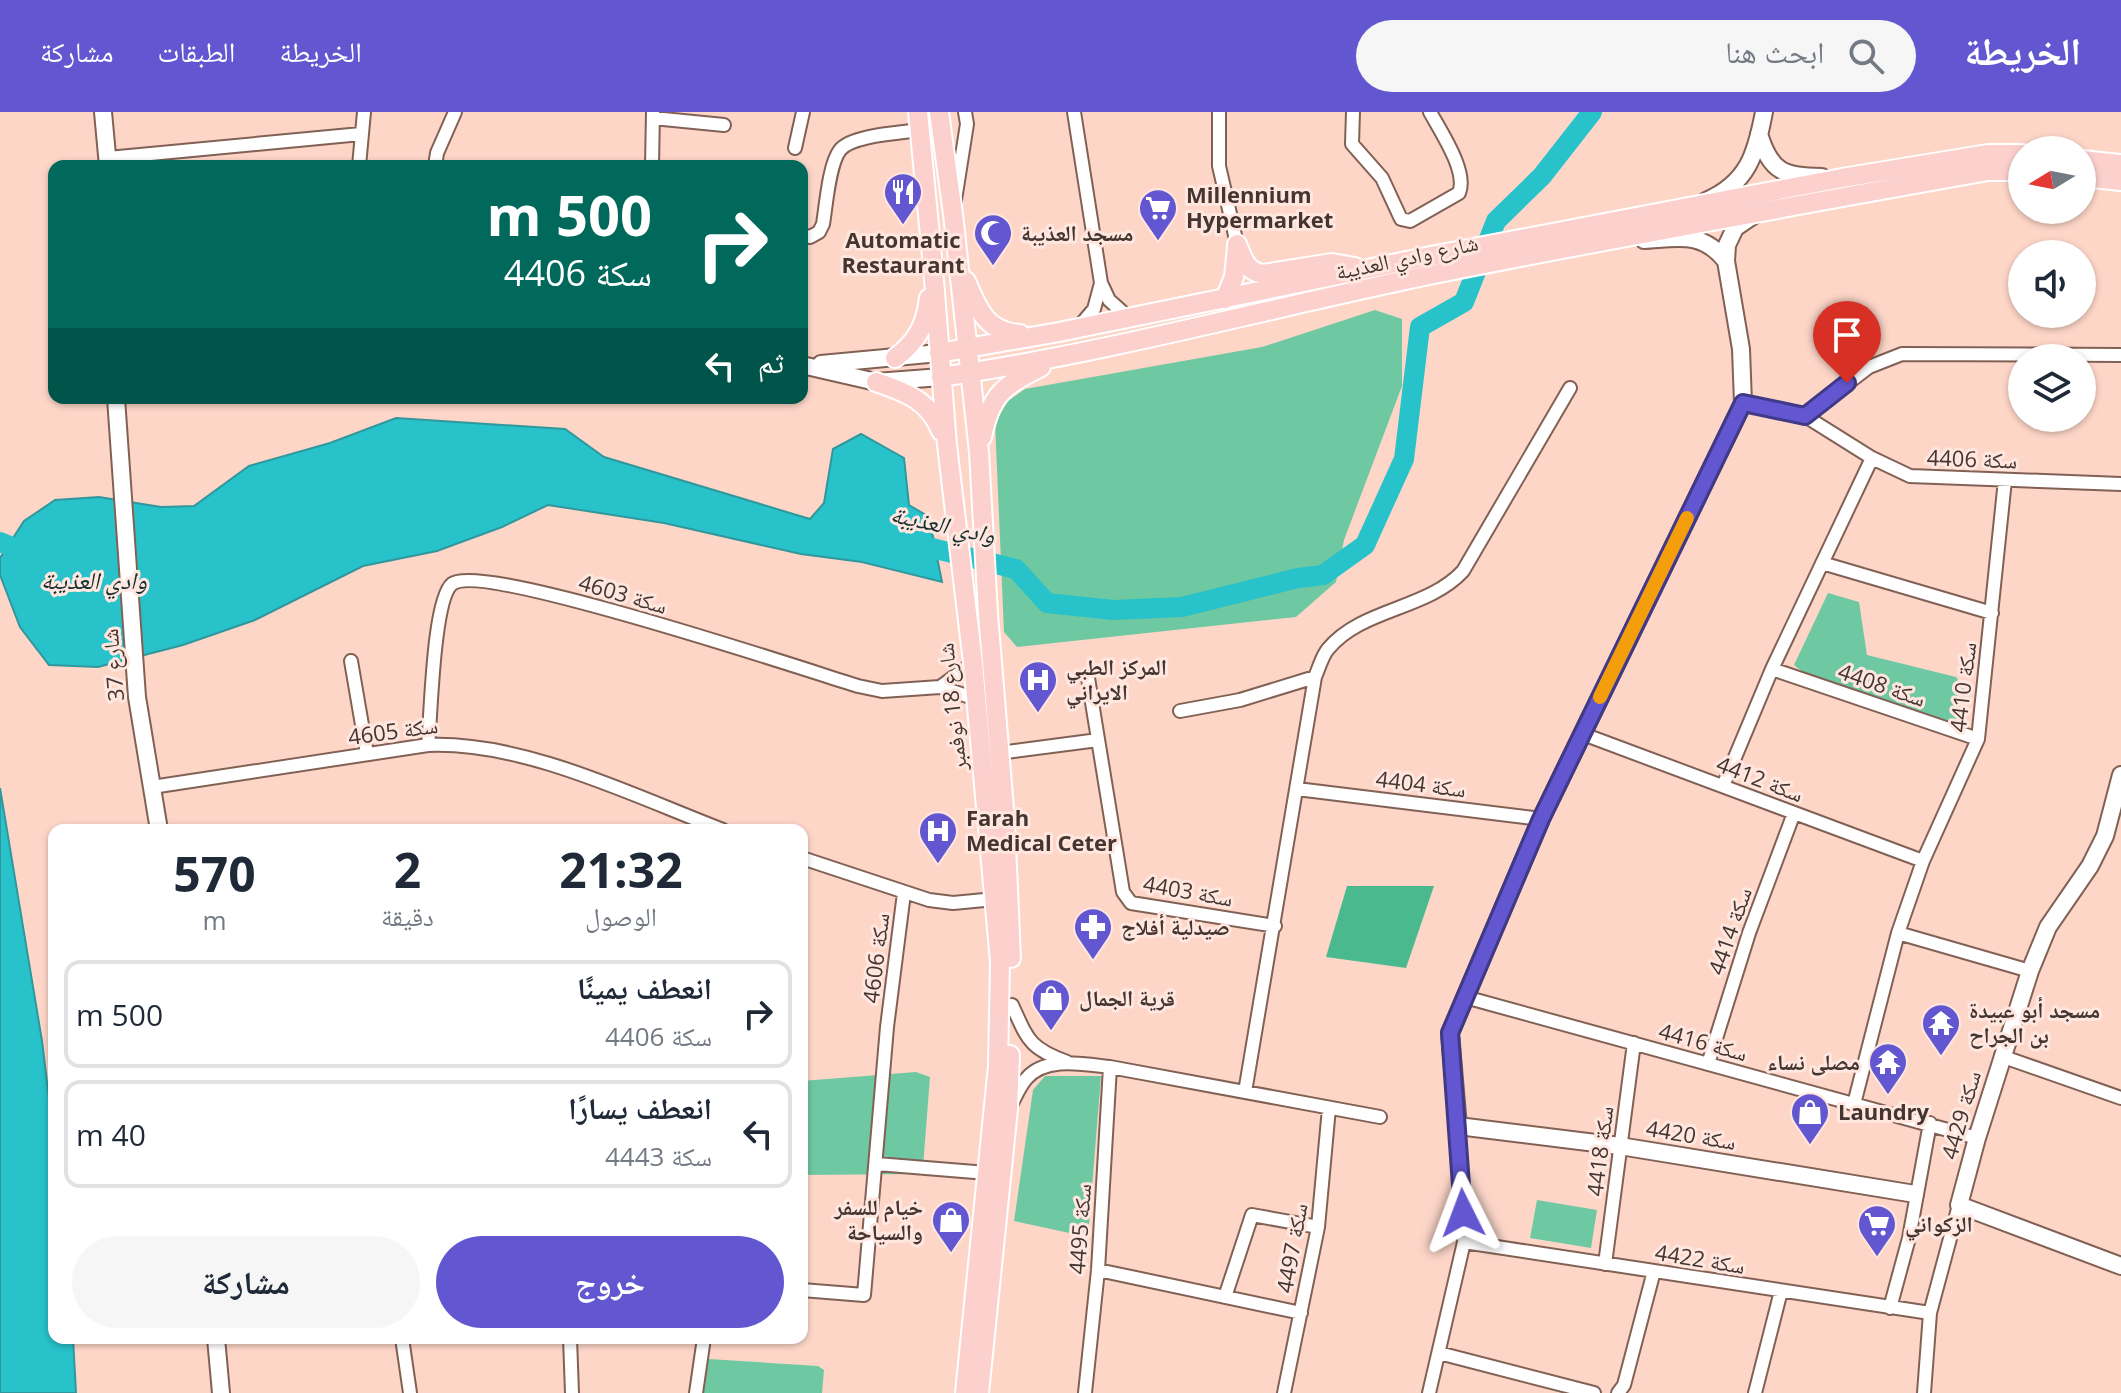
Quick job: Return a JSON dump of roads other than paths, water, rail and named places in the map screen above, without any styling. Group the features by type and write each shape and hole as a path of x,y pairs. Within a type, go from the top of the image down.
{"main road":[{"name":"شارع 18 نوفمبر","path":"939,112 979,452 1011,931 1008,1109 979,1393"},
{"name":"شارع 18 نوفمبر","path":"919,121 947,445 973,663 1000,962 1000,1018 965,1393"},
{"name":"شارع وادي العذيبة","path":"1610,232 1693,206 1842,178 1988,154 2008,154"},
{"path":"2096,161 2121,164"},
{"name":"شارع وادي العذيبة","path":"941,377 1061,357 1433,265 1610,232 1758,212 1988,171 2008,171"},
{"path":"2096,178 2121,181"},
{"path":"1237,244 1245,263 1255,273 1332,263 1362,270"},
{"path":"1225,299 1234,277 1237,244"},
{"path":"958,262 975,302 990,326 1016,334 1059,332"},
{"name":"شارع وادي العذيبة","path":"939,353 1059,332 1362,270 1433,265"},
{"path":"895,358 907,349 922,327 933,267"},
{"path":"979,452 986,419 1003,387 1061,357"},
{"path":"876,382 921,401 938,424 947,445"}],"street":[{"path":"103,112 108,160"},
{"path":"359,160 364,112"},
{"path":"436,160 455,112"},
{"path":"795,148 803,112"},
{"path":"1074,112 1101,283 1109,300 1129,318"},
{"path":"1219,112 1219,166 1237,244"},
{"path":"1353,112 1351,138 1355,150 1382,178 1401,219 1410,221 1459,193 1462,187 1462,175 1430,112"},
{"path":"1693,206 1714,197 1741,177 1750,163 1764,112"},
{"path":"652,160 653,115 724,125"},
{"path":"953,214 966,118"},
{"path":"808,235 819,232 823,224 839,151 861,139 919,121"},
{"path":"126,160 361,134"},
{"path":"1759,134 1769,162 1778,170 1806,177 1842,178"},
{"path":"1429,1393 1464,1242 1450,1033 1541,819 1743,403 1741,349 1726,261 1727,245 1735,228 1758,212"},
{"path":"1610,232 1697,238 1710,244 1726,261"},
{"path":"1078,328 1094,309 1101,283"},
{"name":"شارع وادي العذيبة","path":"808,365 939,353"},
{"path":"1805,416 1869,367 1902,354 2121,355"},
{"name":"شارع وادي العذيبة","path":"808,366 876,382 941,377"},
{"path":"1245,1092 1315,677 1326,651 1358,625 1454,581 1463,571 1570,388"},
{"name":"سكة 4406","path":"1743,403 1805,416 1872,458 1910,476 2121,484"},
{"name":"شارع 37","path":"116,404 137,697 158,824"},
{"path":"1723,786 1772,669 1872,458"},
{"name":"سكة 4410","path":"1854,1104 1898,933 1923,861 1978,739 2005,480"},
{"path":"1822,563 1992,613"},
{"name":"سكة 4603","path":"428,745 440,608 452,584 462,579 558,596 858,686 882,691 940,687 976,699"},
{"path":"351,661 367,754"},
{"path":"940,687 973,663"},
{"name":"سكة 4408","path":"1772,669 1978,739"},
{"path":"1180,711 1240,700 1315,677"},
{"name":"سكة 4403","path":"1088,678 1123,892 1131,903 1275,926"},
{"name":"سكة 4412","path":"1583,734 1923,861"},
{"path":"999,753 1098,740"},
{"name":"سكة 4605","path":"152,787 428,745 469,745 553,765 707,824"},
{"name":"سكة 4429","path":"1924,1393 1930,1313 2001,1056 2048,927 2090,866 2105,836 2115,808 2121,775"},
{"name":"سكة 4404","path":"1297,789 1541,819"},
{"name":"سكة 4414","path":"1708,1064 1749,933 1794,813"},
{"path":"808,860 929,900 953,903 995,899"},
{"name":"سكة 4606","path":"808,1290 864,1295 887,1027 904,893"},
{"path":"1898,933 2030,971"},
{"name":"سكة 4416","path":"1465,997 1977,1138"},
{"path":"1012,1005 1028,1041 1046,1054 1070,1063"},
{"name":"سكة 4418","path":"1605,1264 1634,1043"},
{"path":"2001,1056 2121,1098"},
{"path":"1008,1109 1026,1079 1040,1067 1070,1063 1110,1067 1380,1117"},
{"name":"سكة 4495","path":"1085,1393 1098,1270 1110,1067"},
{"name":"سكة 4497","path":"1284,1393 1318,1227 1329,1108"},
{"path":"1890,1308 1909,1238 1930,1123"},
{"name":"سكة 4420","path":"1458,1126 1620,1146 1915,1194"},
{"path":"877,1164 987,1173"},
{"path":"1959,1205 2121,1266"},
{"path":"1225,1297 1252,1215 1318,1227"},
{"name":"سكة 4422","path":"1464,1242 1930,1313"},
{"path":"1098,1270 1301,1313"},
{"path":"1618,1393 1624,1385 1654,1271"},
{"path":"1755,1393 1781,1291"},
{"path":"217,1344 221,1393"},
{"path":"403,1344 410,1393"},
{"path":"570,1344 572,1393"},
{"path":"696,1393 703,1344"},
{"path":"1439,1353 1594,1393"}],"water":[{"name":"وادي العذيبة","path":"396,418 565,429 604,457 810,519 824,503 833,449 861,434 904,458 909,505 929,517 942,582 862,562 801,554 664,523 548,505 502,527 437,551 363,566 255,620 183,645 98,667 49,665 20,627 0,575 0,558 24,521 55,500 99,497 161,507 194,506 249,466 330,443"},
{"path":"0,788 48,1090 48,1344 73,1344 76,1393 0,1393"}],"waterway":[{"name":"وادي العذيبة","path":"908,542 1016,569 1047,603 1113,610 1182,607 1298,578 1323,575 1365,545 1404,459 1420,327 1464,302 1496,221 1542,176 1592,112"},
{"name":"وادي العذيبة","path":"0,542 33,556"}],"place":[{"name":"Automatic Restaurant","path":"903,226"},
{"name":"Millennium Hypermarket","path":"1158,242"},
{"name":"مسجد العذيبة","path":"993,267"},
{"name":"المركز الطبي الايراني","path":"1038,714"},
{"name":"Farah Medical Ceter","path":"938,865"},
{"name":"صيدلية أفلاج","path":"1093,961"},
{"name":"قرية الجمال","path":"1051,1032"},
{"name":"مسجد أبو عبيدة بن الجراح","path":"1941,1057"},
{"name":"مصلى نساء","path":"1888,1096"},
{"name":"Laundry","path":"1810,1146"},
{"name":"خيام للسفر والسياحة","path":"951,1254"},
{"name":"الزكواني","path":"1877,1258"}]}
